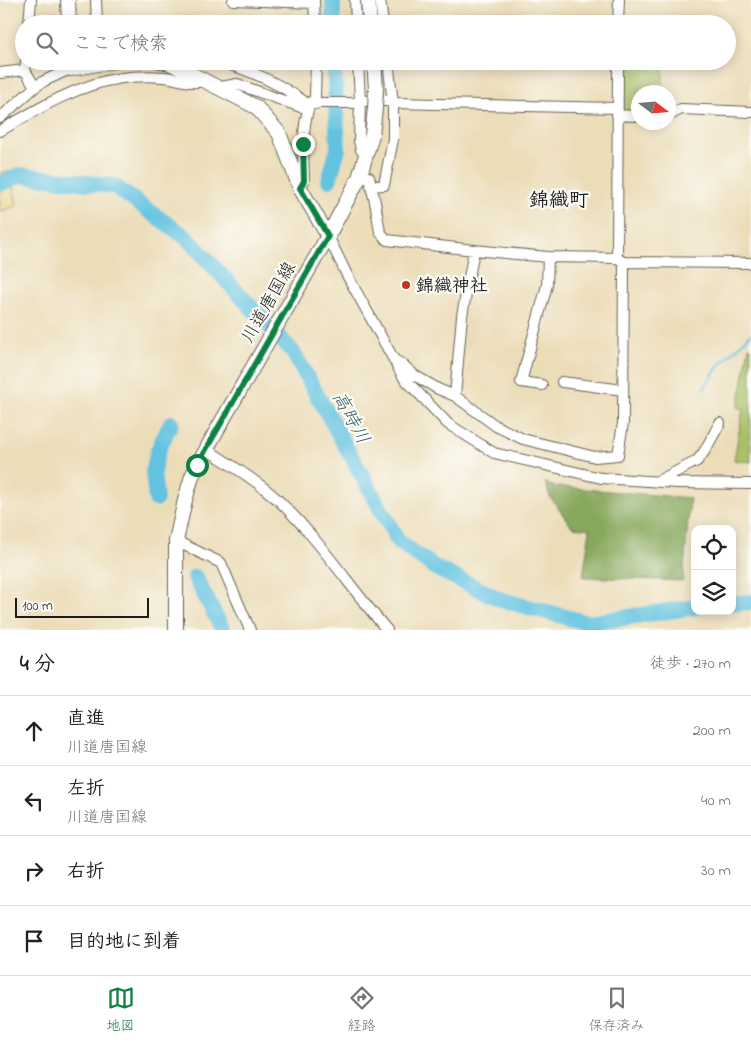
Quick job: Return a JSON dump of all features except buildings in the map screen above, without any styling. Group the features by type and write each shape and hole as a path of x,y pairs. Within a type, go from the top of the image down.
{"main road":[{"path":"68,0 69,15"},
{"path":"368,0 369,15"},
{"path":"185,70 256,107 279,132 300,188 326,240"},
{"name":"川道唐国線","path":"176,630 176,541 184,500 192,476 350,196 365,162 372,135 376,89 375,70"}],"street":[{"path":"30,15 32,0"},
{"path":"96,0 97,15"},
{"path":"233,0 314,1 315,15"},
{"path":"355,0 356,15"},
{"path":"380,0 382,15"},
{"path":"618,15 619,0"},
{"path":"0,73 15,69"},
{"path":"27,70 35,87"},
{"path":"0,118 35,87 65,70"},
{"path":"245,70 258,74 314,104"},
{"path":"300,188 304,181 303,144 305,124 314,104 316,70"},
{"path":"358,70 356,102 361,150"},
{"path":"389,70 394,103 393,139 384,185 370,182 380,232 387,240 548,257 751,263"},
{"path":"394,360 430,385 454,396 496,426 523,439 595,457 618,455 622,423 623,390 617,112 618,70"},
{"path":"0,131 33,111 67,95 121,78 166,77 198,84 206,80"},
{"path":"221,88 237,84 301,107 314,104 387,101 394,103 617,112 631,115"},
{"path":"676,112 681,109 751,112"},
{"path":"326,240 404,378 448,424 494,453 601,478 678,483 751,484"},
{"path":"454,396 462,316 474,250"},
{"path":"542,385 521,382 548,285 548,257"},
{"path":"562,382 623,390"},
{"path":"658,481 697,461 720,423"},
{"path":"209,443 278,500 325,551 387,630"},
{"path":"176,541 221,563 250,630"}],"green space":[{"path":"621,70 663,70 663,85 631,85 631,112 620,111"},
{"path":"749,347 751,348 751,462 734,460 743,409 738,408"},
{"path":"545,482 551,486 690,498 683,581 583,577 590,529 572,527 550,497"}],"sand":[{"path":"9,171 17,205 0,212 0,173"}],"waterway":[{"path":"333,0 333,15"},
{"path":"329,180 338,149 334,70"},
{"name":"高時川","path":"0,184 20,175 114,186 187,238 293,352 399,542 439,570 502,600 588,623 691,608"},
{"path":"704,388 718,367 751,334"},
{"path":"156,499 153,472 158,450 171,423"},
{"path":"195,577 223,630"},
{"name":"高時川","path":"736,603 751,602"}],"place":[{"name":"錦織神社","path":"406,285"}],"district":[{"name":"錦織町","path":"559,199"}],"route":[{"path":"197,465 328,236 300,188 304,181 303,144"}]}
